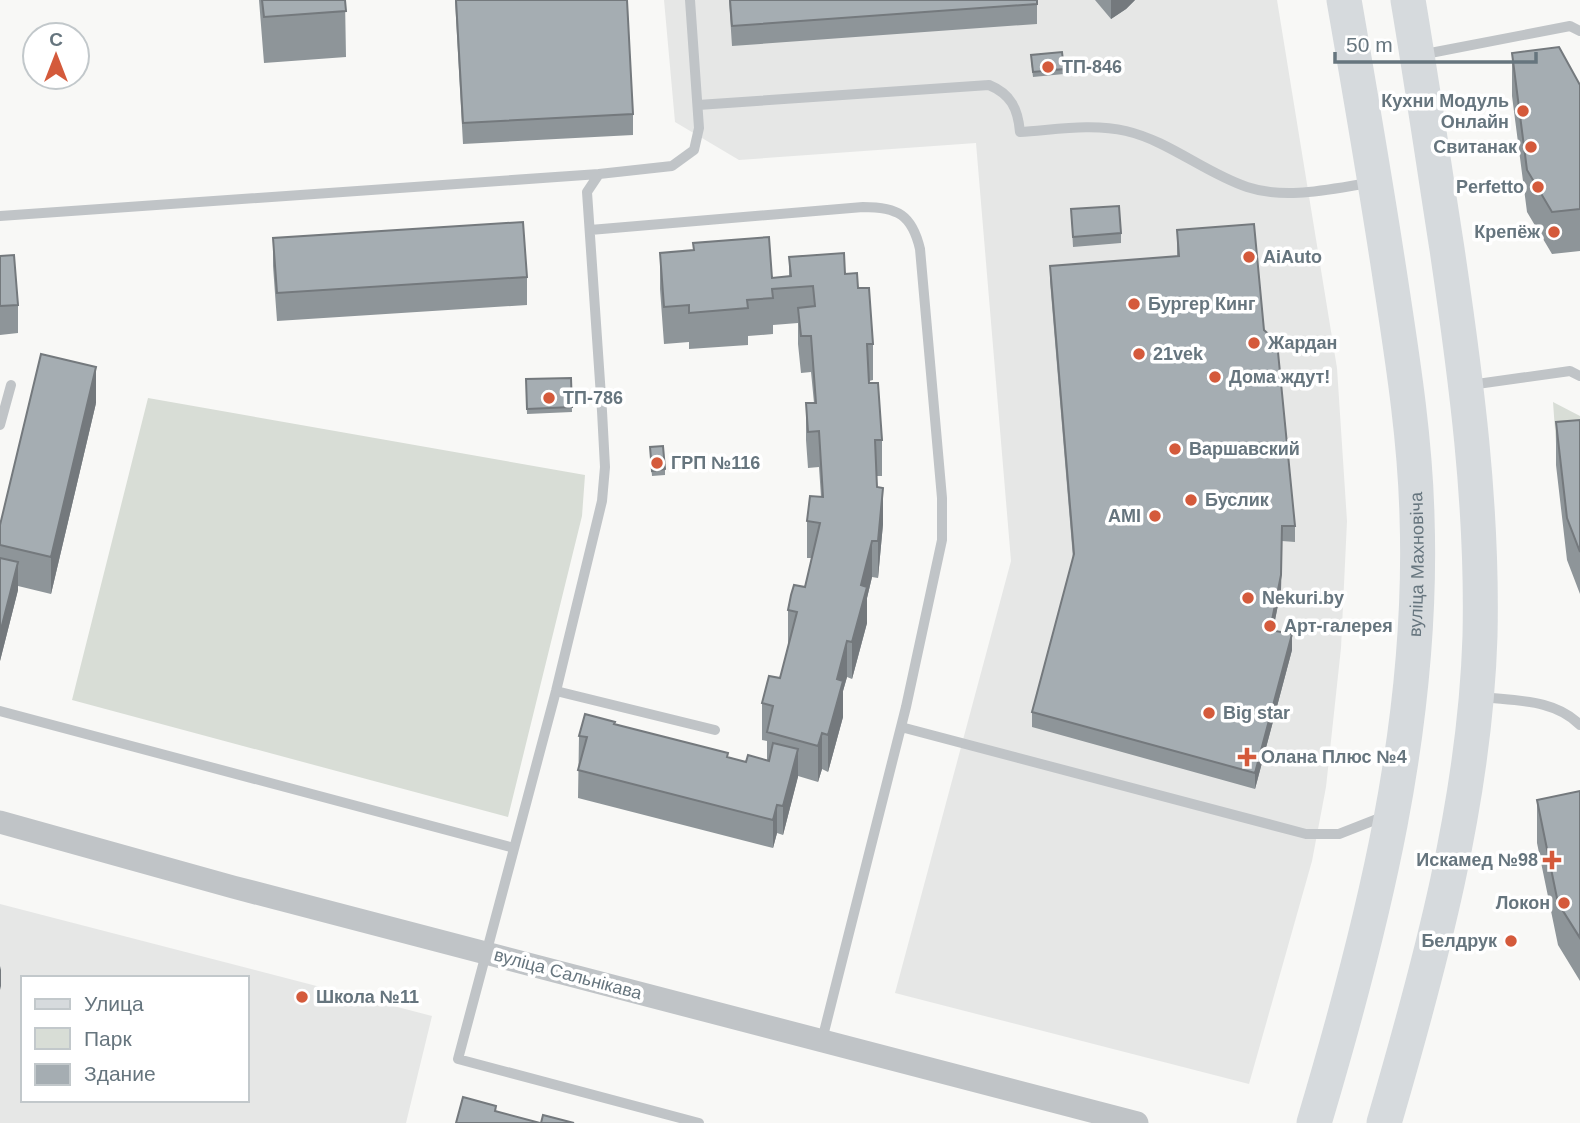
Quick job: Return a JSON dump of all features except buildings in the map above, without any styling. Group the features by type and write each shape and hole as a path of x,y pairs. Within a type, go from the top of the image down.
{"main road":[{"name":"вуліца Махновіча","path":"1314,1123 1372,913 1394,811 1414,652 1417,518 1402,354 1344,0"},
{"path":"1384,1123 1448,876 1476,696 1480,638 1479,527 1467,386 1408,0"}],"street":[{"name":"вуліца Сальнікава","path":"0,822 1137,1123"}],"lane":[{"path":"0,216 599,174 655,169 685,160 694,150 698,139 690,0"},
{"path":"1418,56 1570,26 1580,31"},
{"path":"698,105 989,85 1009,98 1015,108 1020,132 1091,127 1124,130 1155,141 1237,183 1263,191 1313,192 1375,182"},
{"path":"599,174 587,192 604,482 598,522 488,953 458,1059 699,1123"},
{"path":"590,230 863,207 893,209 906,217 915,229 920,249 943,520 938,569 901,727 821,1040"},
{"path":"1467,386 1577,372"},
{"path":"0,425 11,385"},
{"path":"556,691 715,730"},
{"path":"1476,696 1550,706 1562,710 1580,725"},
{"path":"0,711 514,848"},
{"path":"901,727 1314,835 1348,832 1394,811"}],"shaded area":[{"path":"664,0 1277,0 1337,368 1347,521 1341,648 1326,787 1312,861 1249,1084 895,993 1011,561 976,143 739,160 675,122"},
{"name":"Школа №11","path":"0,904 432,1016 406,1123 0,1123"}],"green space":[{"path":"148,398 585,475 582,516 508,817 72,700"},
{"path":"1553,402 1580,416 1580,456 1557,458"}],"place":[{"name":"ТП-846","path":"1048,67"},
{"name":"Кухни Модуль Онлайн","path":"1523,111"},
{"name":"Свитанак","path":"1531,147"},
{"name":"Perfetto","path":"1538,187"},
{"name":"Крепёж","path":"1554,232"},
{"name":"AiAuto","path":"1249,257"},
{"name":"Бургер Кинг","path":"1134,304"},
{"name":"Жардан","path":"1254,343"},
{"name":"21vek","path":"1139,354"},
{"name":"Дома ждут!","path":"1215,377"},
{"name":"ТП-786","path":"549,398"},
{"name":"Варшавский","path":"1175,449"},
{"name":"ГРП №116","path":"657,463"},
{"name":"Буслик","path":"1191,500"},
{"name":"AMI","path":"1155,516"},
{"name":"Nekuri.by","path":"1248,598"},
{"name":"Арт-галерея","path":"1270,626"},
{"name":"Big star","path":"1209,713"},
{"name":"Олана Плюс №4","path":"1247,757"},
{"name":"Искамед №98","path":"1552,860"},
{"name":"Локон","path":"1564,903"},
{"name":"Белдрук","path":"1511,941"},
{"name":"Школа №11","path":"302,997"}]}
